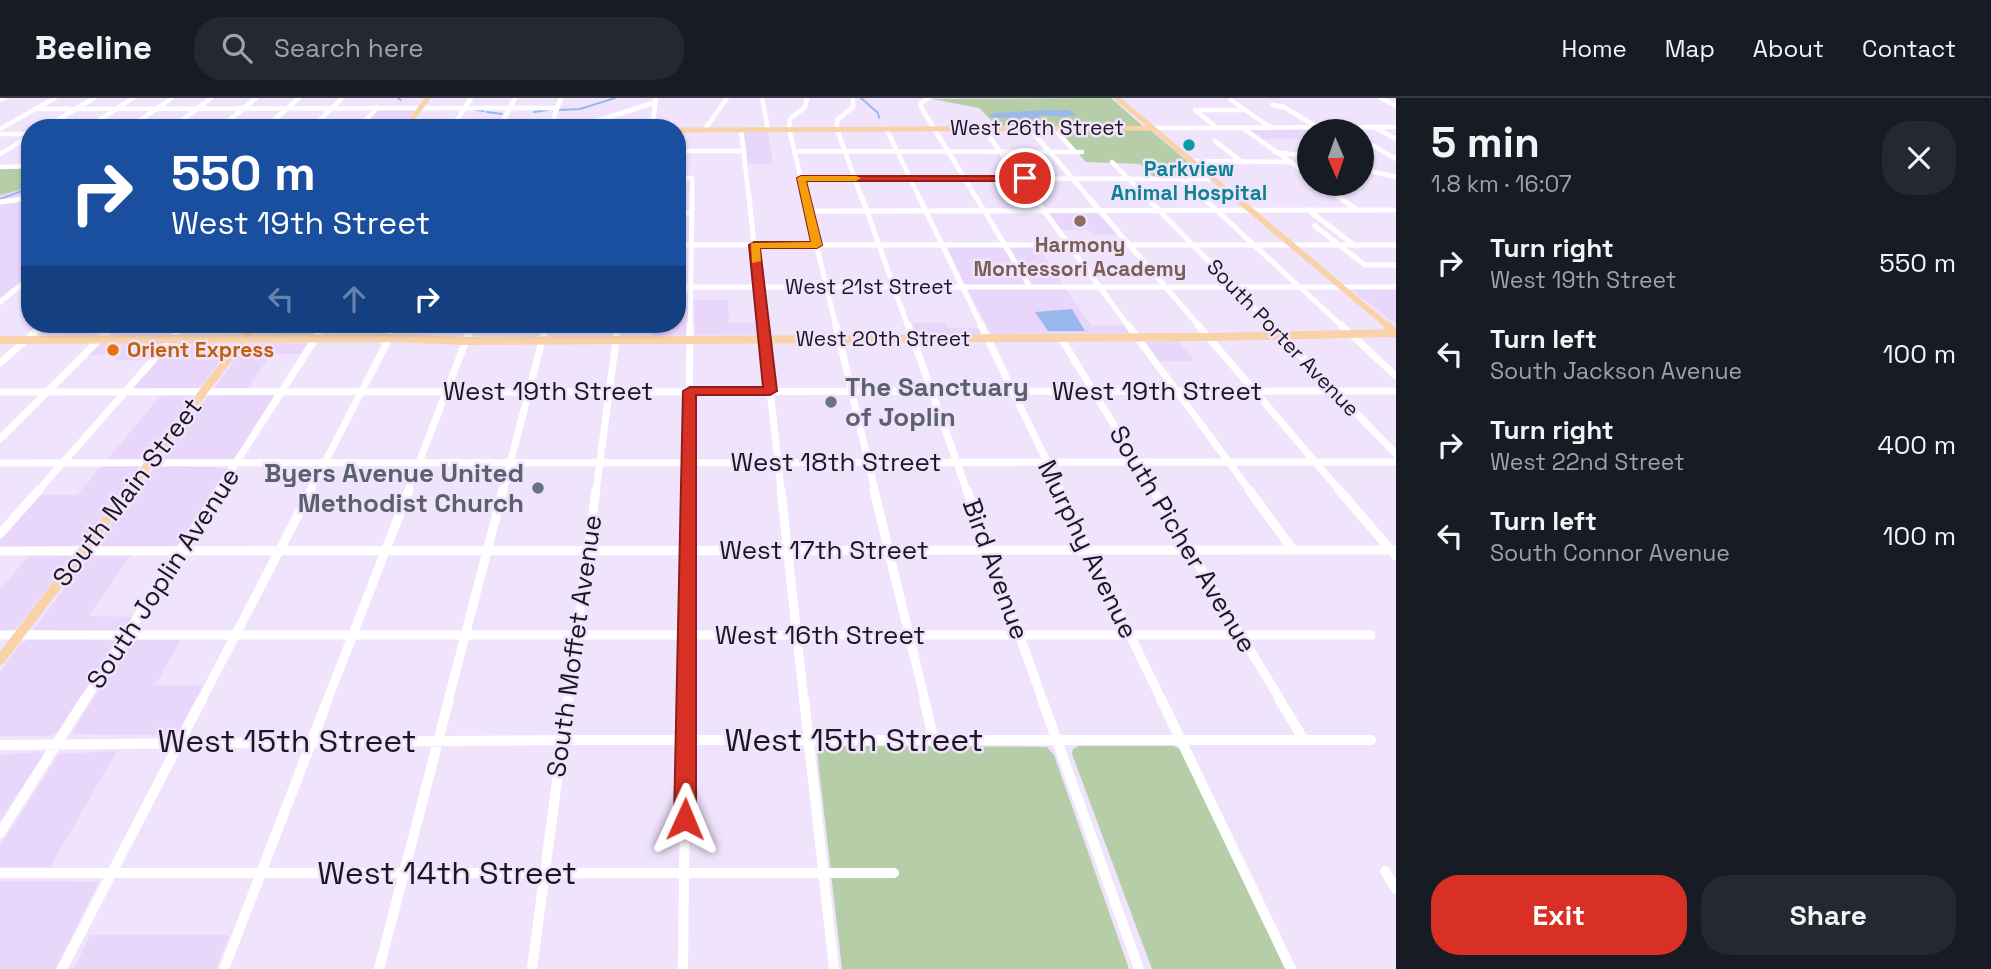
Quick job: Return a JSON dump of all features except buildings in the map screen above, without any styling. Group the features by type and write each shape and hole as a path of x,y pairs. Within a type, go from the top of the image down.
{"main road":[{"path":"412,119 428,98"},
{"path":"1117,98 1396,333"},
{"name":"West 26th Street","path":"686,130 1151,128"},
{"path":"1378,319 1396,326"},
{"path":"1367,333 1378,327 1378,319"},
{"name":"South Main Street","path":"0,660 248,333"},
{"path":"1367,333 1396,340"},
{"name":"West 20th Street","path":"0,340 765,340 1138,338 1396,333"}],"street":[{"path":"0,128 55,98"},
{"path":"59,119 94,98"},
{"path":"100,119 133,98"},
{"path":"142,119 172,98"},
{"path":"184,119 211,98"},
{"path":"231,119 256,98"},
{"path":"275,119 299,98"},
{"path":"321,119 342,98"},
{"path":"458,119 471,98"},
{"path":"504,119 515,98"},
{"path":"553,119 561,98"},
{"path":"705,129 727,98"},
{"path":"762,98 768,129"},
{"path":"807,98 805,107 790,120 789,129 934,741"},
{"path":"837,129 838,119 853,107 853,98"},
{"path":"928,98 921,103 921,107 1030,287"},
{"path":"1381,98 1396,106"},
{"path":"601,119 656,100 653,119"},
{"path":"1231,100 1271,128"},
{"path":"1284,107 1304,119"},
{"path":"367,119 377,108"},
{"path":"35,109 557,108"},
{"path":"1217,128 1195,110 1245,110"},
{"name":"West 26th Street","path":"1151,128 1297,127"},
{"path":"1374,127 1396,139"},
{"name":"West 26th Street","path":"1374,127 1396,127"},
{"name":"Murphy Avenue","path":"886,128 1292,969"},
{"path":"983,128 1293,550"},
{"path":"1029,128 1394,552"},
{"path":"1054,128 1075,152"},
{"path":"1242,128 1297,167"},
{"path":"741,129 834,969"},
{"name":"Bird Avenue","path":"837,129 1139,969"},
{"path":"0,134 21,135"},
{"path":"0,154 21,141"},
{"path":"1215,141 1242,162"},
{"path":"1374,146 1396,159"},
{"path":"686,151 744,151"},
{"path":"794,151 1082,152"},
{"path":"1384,152 1396,151"},
{"path":"1275,152 1297,155"},
{"path":"1191,161 1290,162"},
{"name":"South Porter Avenue","path":"1112,162 1396,454"},
{"path":"0,166 21,165"},
{"path":"1374,172 1396,177"},
{"path":"683,969 692,245 692,178 686,178"},
{"path":"801,178 1211,178"},
{"path":"1181,178 1396,376"},
{"path":"1338,196 1357,210"},
{"path":"0,202 21,199"},
{"path":"1308,210 1354,245"},
{"path":"808,211 1396,210"},
{"path":"686,212 692,212"},
{"path":"1315,226 1365,265 1396,265"},
{"path":"686,245 1396,245"},
{"path":"0,302 19,287"},
{"name":"West 21st Street","path":"686,287 1396,287"},
{"path":"0,363 35,333"},
{"path":"0,439 106,333"},
{"path":"0,534 177,333"},
{"name":"South Joplin Avenue","path":"0,833 319,333"},
{"path":"62,969 392,333"},
{"path":"224,969 469,333"},
{"path":"379,969 544,333"},
{"name":"South Moffet Avenue","path":"532,969 617,333"},
{"name":"South Picher Avenue","path":"1061,338 1304,740"},
{"name":"West 19th Street","path":"0,392 1396,391"},
{"name":"West 18th Street","path":"0,463 1396,462"},
{"name":"West 17th Street","path":"0,551 1394,552"},
{"name":"West 16th Street","path":"0,635 1371,635"},
{"name":"West 15th Street","path":"0,745 438,740 1371,740"},
{"path":"1385,871 1396,889"},
{"name":"West 14th Street","path":"0,873 894,873"}],"shaded area":[{"path":"378,109 416,109 408,119 369,119"},
{"path":"1297,128 1297,139 1260,139 1247,129"},
{"path":"768,130 773,164 748,164 744,132"},
{"path":"0,167 21,167 21,281 0,298"},
{"name":"Harmony Montessori Academy","path":"1047,211 1096,211 1119,235 1093,235 1089,230 1061,230"},
{"path":"1038,246 1064,286 1033,286 1009,248"},
{"path":"947,247 1003,247 1026,285 965,285"},
{"path":"967,288 1065,288 1091,325 1126,325 1130,333 991,334"},
{"path":"1396,288 1396,324 1350,289"},
{"path":"688,295 688,335 652,336 652,333 686,333"},
{"path":"694,300 728,300 729,323 760,323 761,334 695,335"},
{"path":"911,323 946,323 948,328 979,328 982,334 918,335"},
{"path":"258,333 315,333 313,335"},
{"path":"1178,341 1194,361 1159,361 1145,342"},
{"path":"208,342 232,346 200,388 132,389 171,343"},
{"path":"100,343 165,344 150,360 114,360 118,355 87,355"},
{"path":"251,343 308,343 302,354 271,354 247,389 214,389 235,359"},
{"path":"162,394 194,394 145,459 107,460"},
{"path":"275,394 234,459 160,459 209,395"},
{"path":"102,465 140,466 79,546 0,547 0,539 39,495 77,495"},
{"path":"157,465 229,468 178,546 95,546"},
{"path":"30,554 72,556 16,629 0,631 0,590"},
{"path":"89,555 131,555 89,616 133,617 126,628 119,631 33,630"},
{"path":"30,639 114,640 116,643 58,732 49,736 0,736 0,672 20,644"},
{"path":"134,640 181,640 155,685 203,685 179,731 173,735 73,734 129,643"},
{"path":"117,751 50,867 0,867 0,846 59,754"},
{"path":"40,752 42,756 0,821 0,755"},
{"path":"0,881 99,882 55,969 0,969"},
{"path":"90,935 229,935 216,969 74,969"}],"green space":[{"path":"1111,98 1145,128 999,128 979,108 932,99"},
{"path":"1056,129 1149,129 1206,177 1155,178 1140,164 1086,162"},
{"path":"0,169 21,169 21,189 0,195"},
{"path":"820,746 1047,747 1054,755 1129,969 842,969 817,751"},
{"path":"1078,746 1173,746 1180,749 1285,969 1152,969 1072,754 1073,749"}],"water":[{"path":"1069,110 1076,115 1039,115 1038,120 989,117 994,113"},
{"path":"1072,309 1085,331 1048,331 1035,312"}],"waterway":[{"path":"559,110 580,109 615,98"},
{"path":"861,98 878,113 879,118"},
{"path":"476,110 484,111"},
{"path":"534,112 547,110"},
{"path":"487,112 502,114"},
{"path":"0,199 21,191"}],"slow traffic":[{"path":"756,261 754,245 817,245 801,178 856,178"}],"place":[{"name":"Parkview Animal Hospital","path":"1189,145"},
{"name":"Harmony Montessori Academy","path":"1080,221"},
{"name":"Orient Express","path":"113,350"},
{"name":"The Sanctuary of Joplin","path":"831,402"},
{"name":"Byers Avenue United Methodist Church","path":"538,488"}],"route":[{"path":"685,819 690,391 770,391 754,245 817,245 801,178 1025,178"}]}
